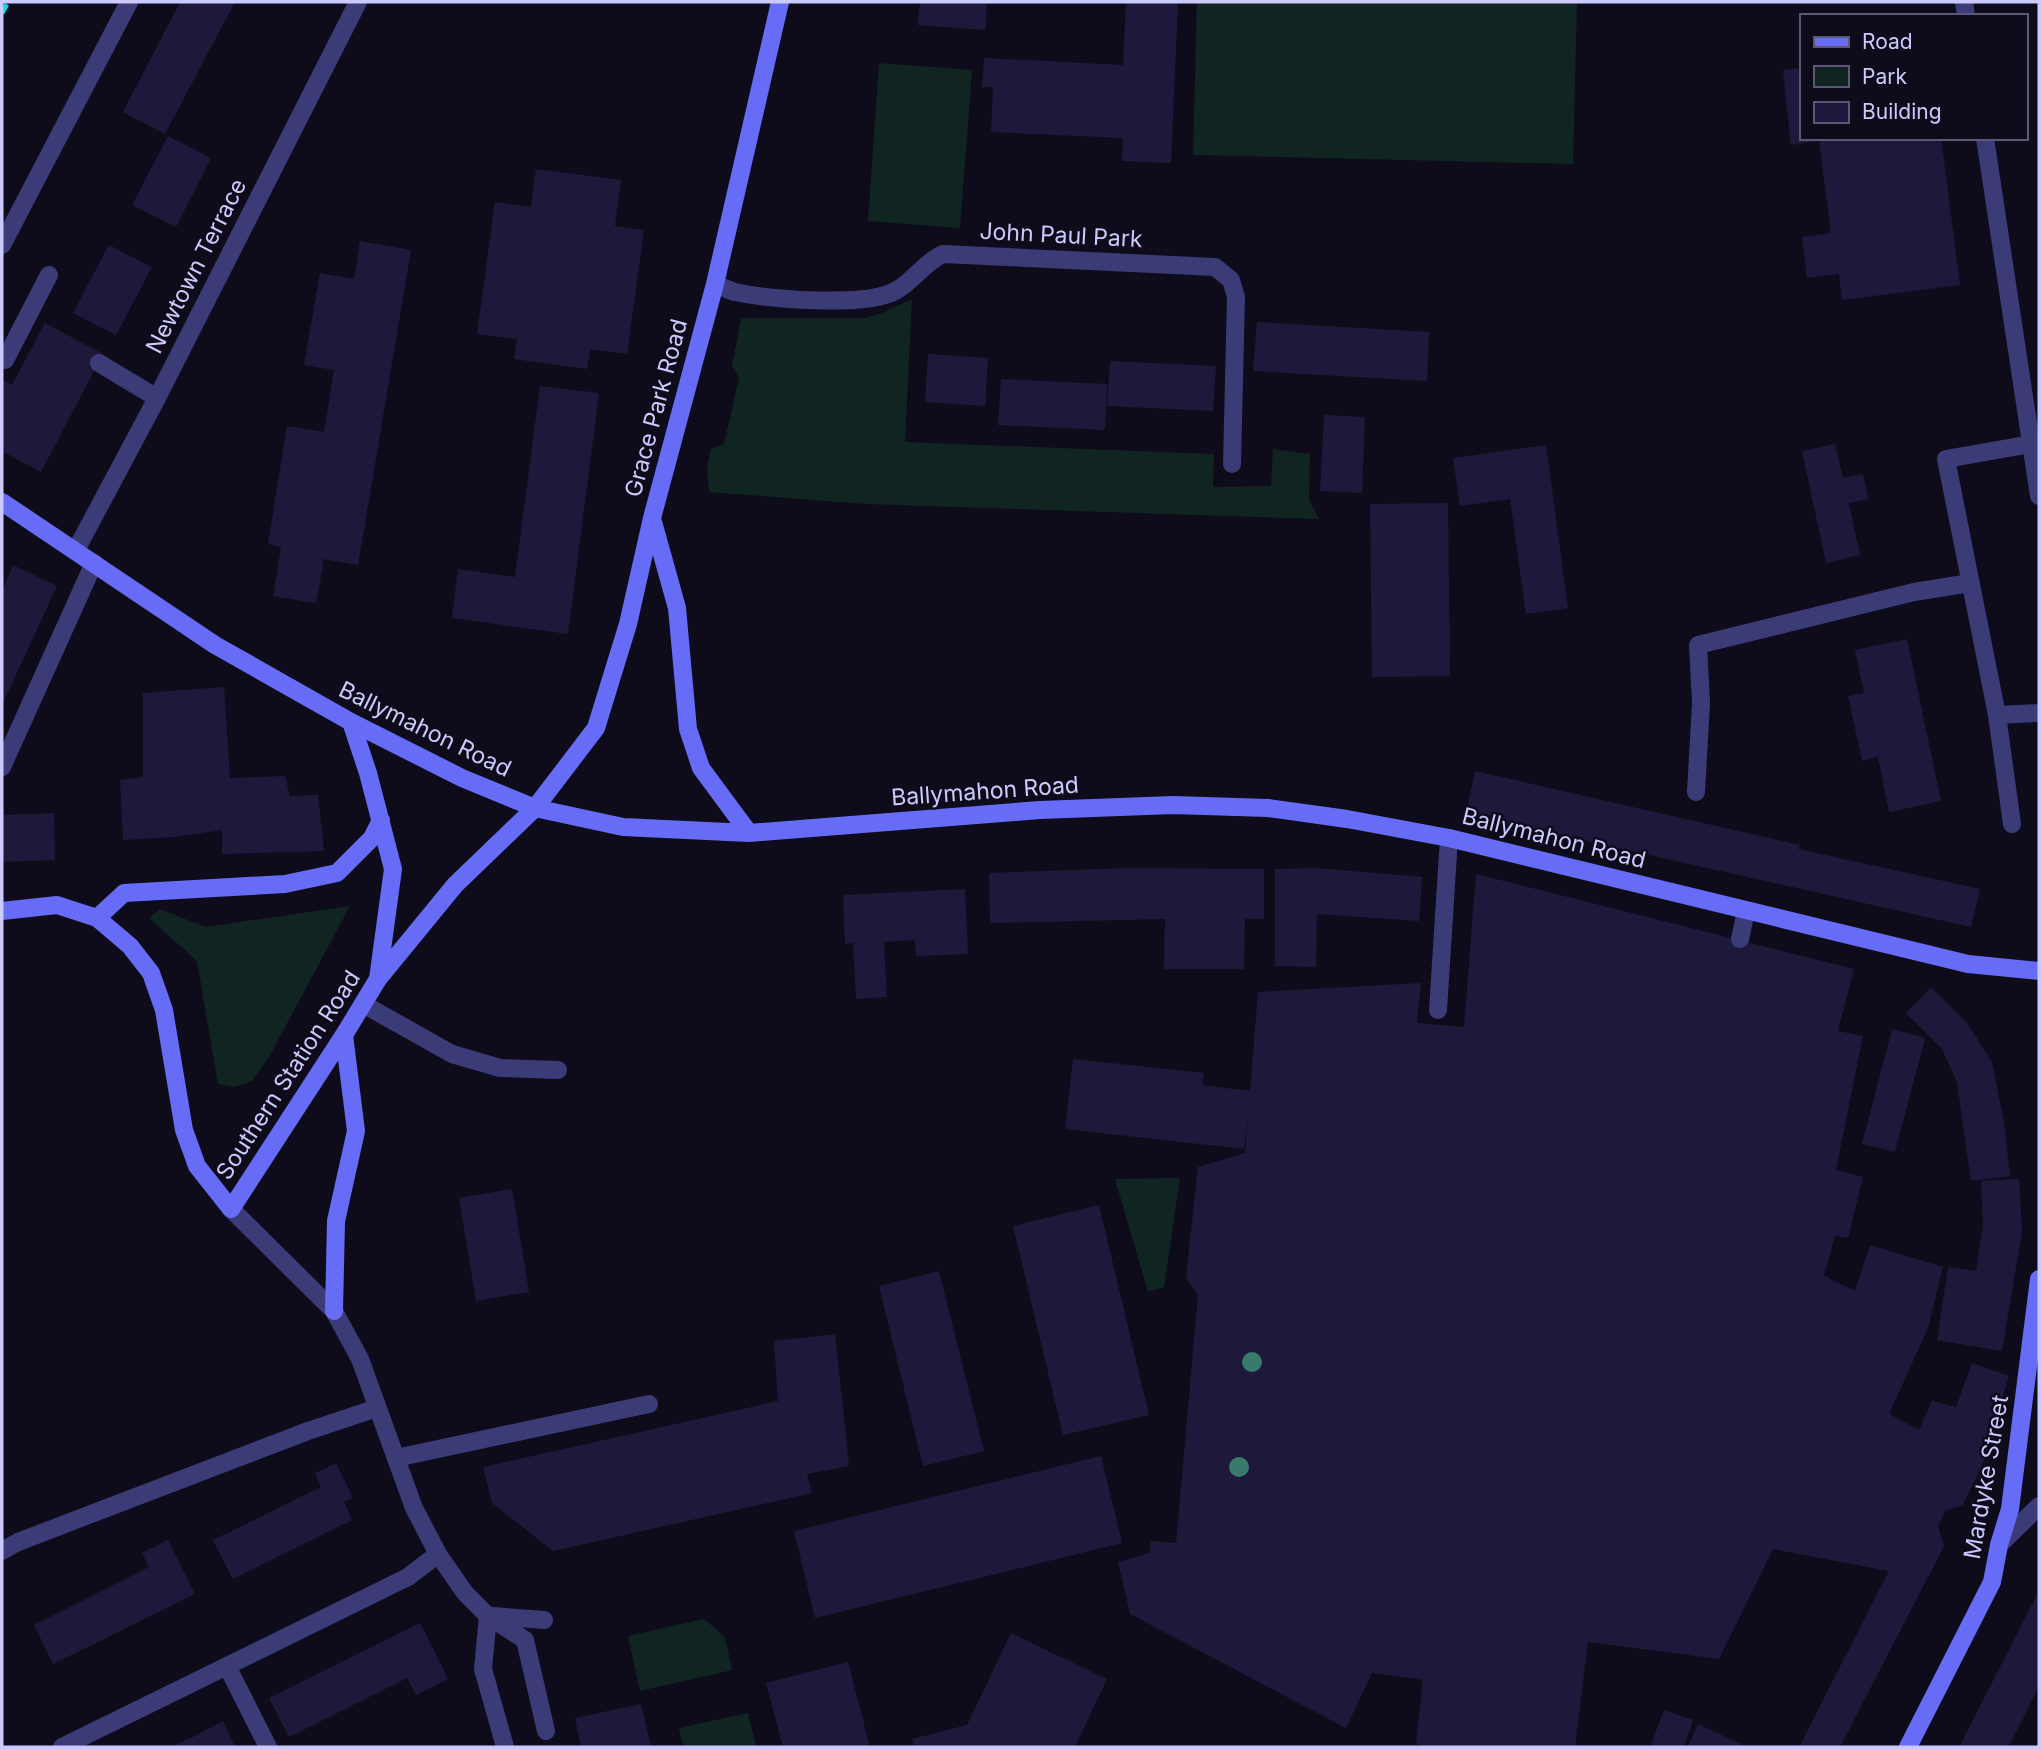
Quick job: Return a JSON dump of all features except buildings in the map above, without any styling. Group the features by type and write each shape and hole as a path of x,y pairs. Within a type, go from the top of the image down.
{"street":[{"path":"2,245 129,2"},
{"name":"Newtown Terrace","path":"76,550 157,398 358,2"},
{"name":"Grace Park Road","path":"535,808 596,728 628,624 652,518 715,284 780,2"},
{"path":"1985,140 2039,496"},
{"name":"John Paul Park","path":"715,284 733,292 785,298 834,300 882,296 897,290 932,259 943,254 1214,267 1231,280 1236,297 1232,464"},
{"path":"5,360 49,275"},
{"path":"25,322 41,330"},
{"path":"99,363 157,398"},
{"path":"2012,824 1997,715 1946,459 2031,444"},
{"name":"Ballymahon Road","path":"2,502 215,645 351,722 463,778 535,808 623,827 749,833 979,814 1173,805 1268,808 1449,838 1968,964 2039,971"},
{"path":"652,518 677,608 688,729 701,768 749,833"},
{"path":"2,767 94,563"},
{"path":"1696,792 1701,703 1698,645 1914,592 1970,583"},
{"path":"1997,715 2039,713"},
{"path":"351,722 393,869 379,979"},
{"name":"Southern Station Road","path":"2,911 57,905 97,918 130,946 151,973 164,1010 184,1130 197,1166 231,1209 379,979 455,886 535,808"},
{"path":"97,918 124,893 285,884 337,873 372,838 381,820"},
{"path":"1438,1010 1449,838"},
{"path":"1740,939 1746,911"},
{"path":"363,1004 452,1054 500,1068 558,1070"},
{"path":"334,1311 336,1221 356,1131 344,1035"},
{"path":"231,1209 334,1311 360,1359 414,1508 438,1554 465,1593 488,1616 525,1640 546,1731"},
{"name":"Mardyke Street","path":"1908,1747 1992,1582 2010,1509 2039,1279"},
{"path":"396,1458 649,1404"},
{"path":"2,1551 18,1542 307,1431 377,1408"},
{"path":"1999,1545 2039,1506"},
{"path":"62,1747 408,1577 438,1554"},
{"path":"488,1616 544,1620"},
{"path":"488,1616 483,1669 505,1747"},
{"path":"227,1666 268,1747"}],"green space":[{"path":"1197,2 1577,2 1573,164 1193,155"},
{"path":"879,63 972,70 960,228 868,221"},
{"path":"912,299 905,442 1214,454 1213,487 1271,486 1273,449 1310,454 1309,500 1319,519 865,504 709,492 707,468 711,449 724,444 739,378 732,366 741,318 865,318"},
{"path":"350,906 270,1055 252,1081 235,1087 218,1084 197,961 149,918 160,909 205,927"},
{"path":"1180,1178 1164,1287 1148,1292 1115,1179"},
{"path":"704,1619 725,1637 732,1670 640,1691 628,1636"},
{"path":"748,1713 756,1747 683,1747 679,1728"}],"railway":[{"path":"2,13 8,2"}]}
